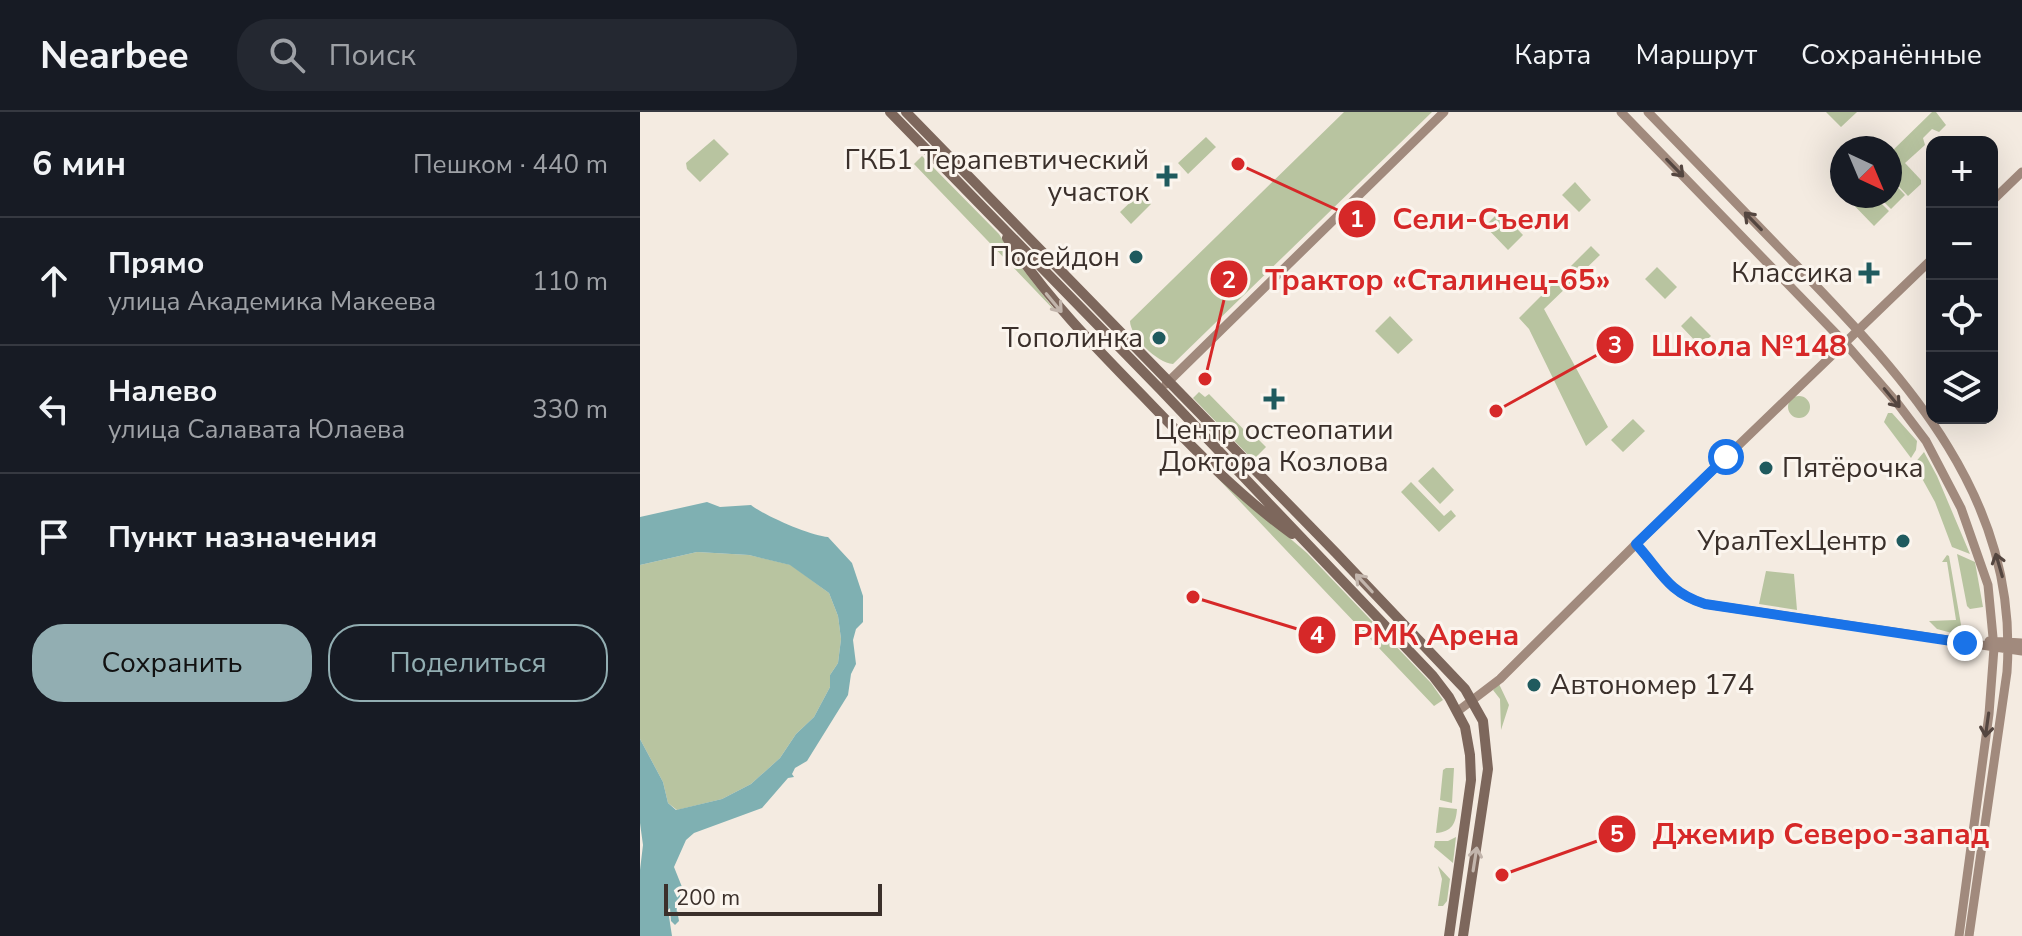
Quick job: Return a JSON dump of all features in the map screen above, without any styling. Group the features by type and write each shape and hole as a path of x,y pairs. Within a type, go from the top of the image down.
{"main road":[{"path":"890,112 1316,552 1433,676 1458,711 1468,741 1471,780 1449,936"},
{"path":"906,112 1446,668 1473,702 1483,721 1488,769 1463,936"},
{"path":"1160,389 1444,112"},
{"path":"1621,112 1845,343 1926,441 1946,478 1982,561 1988,585 1994,644 1989,714 1959,936"},
{"path":"1648,112 1859,330 1932,419 1978,505 2002,576 2008,608 2009,646 1969,936"},
{"path":"1998,195 2022,172"},
{"path":"993,217 1053,303 1206,462 1316,552"},
{"path":"1458,711 1500,679 1926,265"},
{"path":"1636,544 1672,588 1705,604 1965,643 2009,646 2022,651"},
{"path":"2009,646 2022,643"},
{"path":"1982,761 1994,763"}],"green space":[{"path":"1344,112 1432,112 1173,364 1152,354 1134,334 1130,321"},
{"path":"1826,112 1857,112 1841,127"},
{"path":"1932,112 1936,112 1946,125 1939,132 1932,129 1923,138 1925,145 1905,163 1921,180 1921,184 1908,196 1902,190 1902,141"},
{"path":"1206,137 1216,147 1188,174 1178,163"},
{"path":"714,139 729,154 700,182 687,169 686,163"},
{"path":"922,156 999,234 1057,313 914,164"},
{"path":"1575,182 1591,200 1579,212 1562,195"},
{"path":"1140,193 1151,204 1131,224 1120,212"},
{"path":"1857,208 1886,208 1889,211 1874,226"},
{"path":"1500,211 1523,235 1508,250 1485,226"},
{"path":"1591,246 1600,255 1544,309 1608,427 1586,446 1529,329 1519,318"},
{"path":"1657,267 1677,287 1665,299 1645,279"},
{"path":"1390,316 1413,340 1398,354 1375,331"},
{"path":"1691,316 1711,336 1700,346 1681,326"},
{"path":"1199,392 1205,397 1209,394 1255,441 1258,439 1266,447 1253,460 1193,398"},
{"path":"1799,396 1807,399 1810,407 1807,415 1799,418 1791,415 1788,407 1791,399"},
{"path":"1888,413 1892,413 1917,441 1911,458 1884,422"},
{"path":"1633,419 1645,431 1623,452 1611,440"},
{"path":"1924,452 1970,554 1952,547 1935,502 1914,464"},
{"path":"1433,467 1454,490 1440,504 1418,481"},
{"path":"1209,469 1307,553 1431,683 1443,700 1434,706"},
{"path":"1411,482 1444,516 1451,510 1456,516 1439,532 1401,492"},
{"path":"697,552 749,555 791,565 829,593 838,616 841,639 838,663 830,675 830,687 814,717 796,734 780,758 751,784 722,799 677,810 668,803 663,782 640,739 640,565"},
{"path":"1957,554 1975,562 1983,607 1970,609 1967,606"},
{"path":"1947,555 1963,636 1937,629 1929,621 1956,620 1947,562 1942,562"},
{"path":"1766,571 1794,574 1797,610 1759,604"},
{"path":"1499,684 1509,705 1501,730 1500,699 1493,690"},
{"path":"1454,768 1452,803 1440,800 1443,770"},
{"path":"1439,807 1457,809 1449,829 1436,833"},
{"path":"1456,837 1453,863 1434,847 1435,841 1448,841"},
{"path":"1438,866 1450,879 1447,901 1443,906 1438,906 1442,879"}],"water":[{"path":"707,502 720,507 751,505 788,525 828,537 852,563 863,596 863,622 856,629 853,640 856,664 848,695 807,761 795,768 794,777 788,778 762,808 694,833 686,840 674,867 682,887 677,910 679,921 675,925 671,921 670,908 668,910 672,936 640,936 643,845 640,739 663,782 668,803 676,810 722,799 751,784 780,758 796,734 814,717 830,687 830,675 838,663 841,639 838,616 829,593 790,565 749,555 697,552 640,565 640,517"}],"place":[{"name":"Сели-Съели","path":"1238,164"},
{"name":"ГКБ1 Терапевтический участок","path":"1167,176"},
{"name":"Посейдон","path":"1136,257"},
{"name":"Классика","path":"1869,273"},
{"name":"Тополинка","path":"1159,338"},
{"name":"Трактор «Сталинец-65»","path":"1205,379"},
{"name":"Центр остеопатии Доктора Козлова","path":"1274,399"},
{"name":"Школа №148","path":"1496,411"},
{"name":"Пятёрочка","path":"1766,468"},
{"name":"УралТехЦентр","path":"1903,541"},
{"name":"РМК Арена","path":"1193,597"},
{"name":"Автономер 174","path":"1534,685"},
{"name":"Джемир Северо-запад","path":"1502,875"}],"route":[{"path":"1726,457 1636,544 1672,588 1705,604 1965,643"}]}
